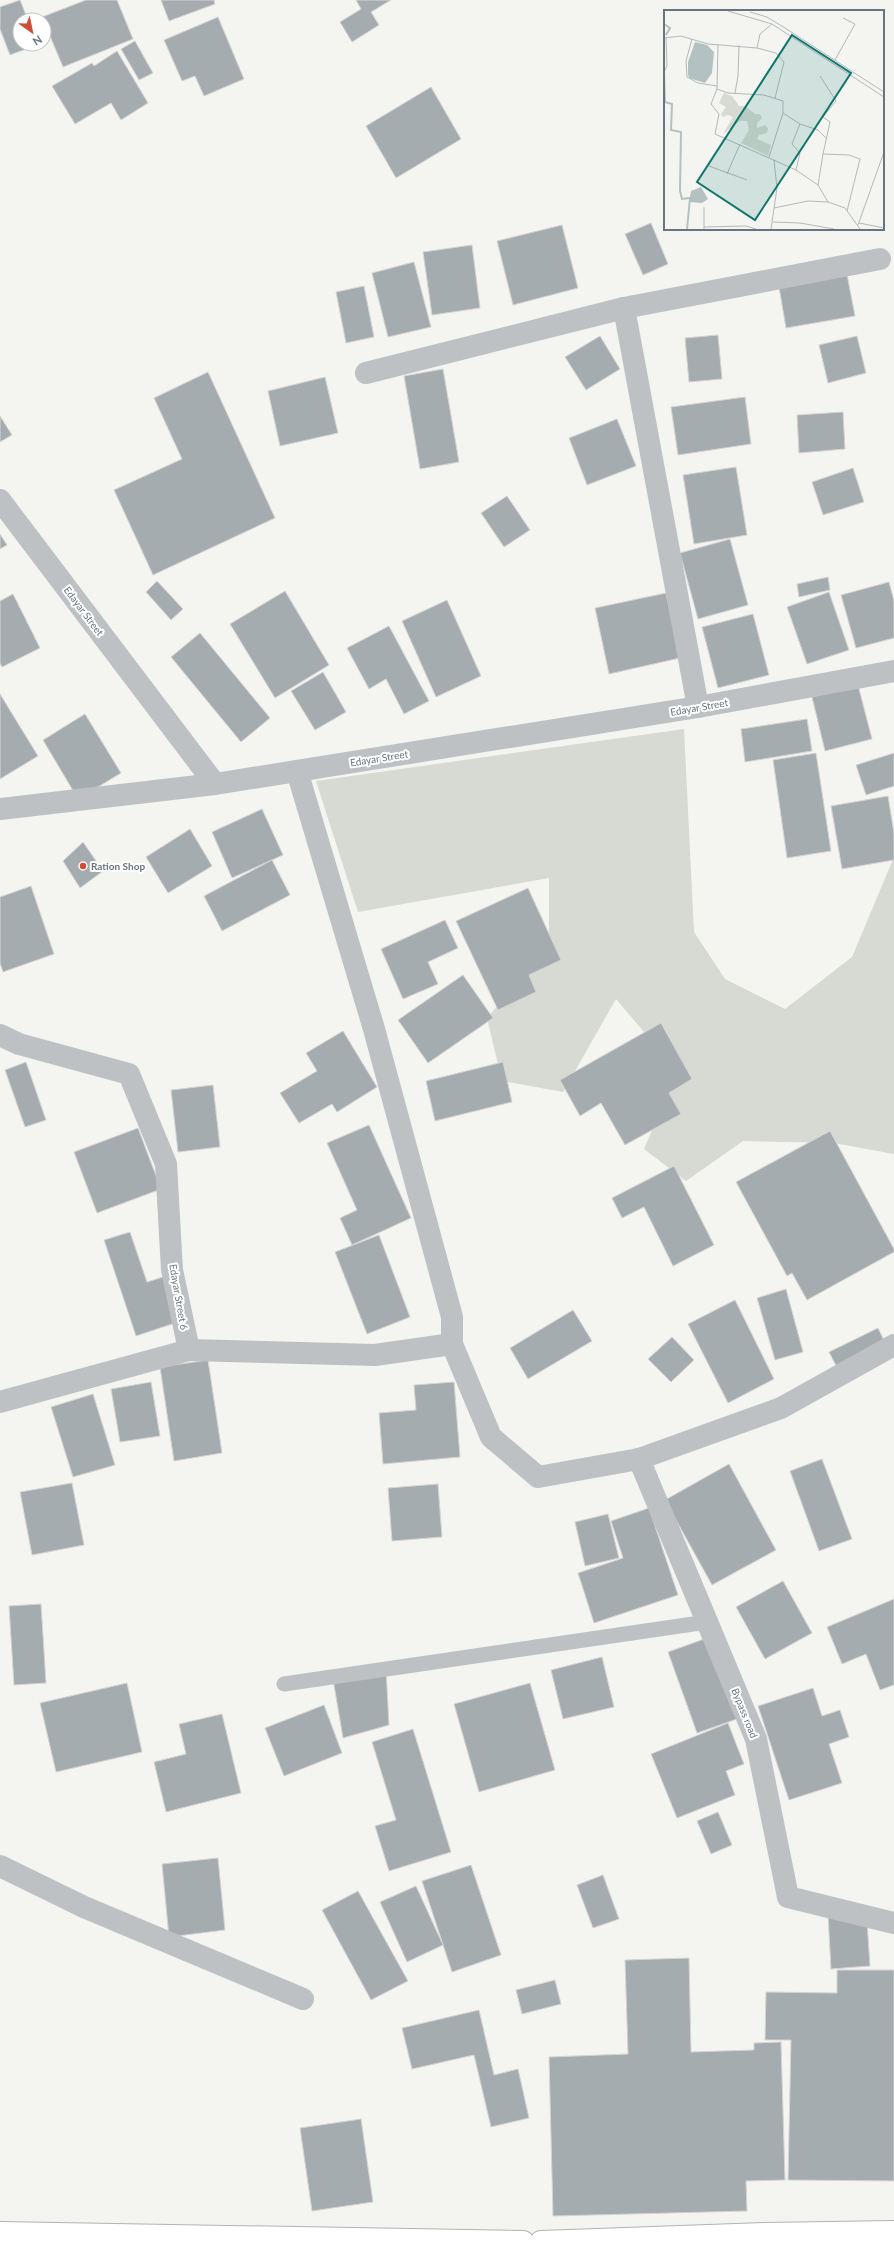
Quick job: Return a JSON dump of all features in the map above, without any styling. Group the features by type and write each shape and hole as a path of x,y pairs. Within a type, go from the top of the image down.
{"highway":[{"path":"541,2242 756,2234 894,2232"},
{"path":"0,2233 523,2242"}],"street":[{"path":"366,373 624,308 880,259"},
{"path":"624,308 698,707"},
{"name":"Edayar Street","path":"0,500 215,784 698,707 894,671"},
{"path":"297,771 374,1029 450,1309 452,1344 491,1437 538,1478 639,1459 781,1408 894,1345"},
{"path":"0,809 215,784"},
{"name":"Edayar Street 6","path":"0,1035 19,1044 129,1074 166,1164 172,1270 189,1350"},
{"path":"0,1402 189,1350 376,1355 452,1344"},
{"name":"Bypass road","path":"639,1459 756,1738 788,1898 894,1923"},
{"path":"0,1866 84,1907 303,1999"}],"lane":[{"path":"284,1684 707,1622"}],"shaded area":[{"path":"684,729 694,932 725,979 785,1009 852,957 894,857 894,1154 834,1143 743,1141 686,1181 644,1149 666,1098 662,1053 616,999 563,1092 502,1081 487,1018 549,946 549,878 358,912 316,781"}],"building":[{"path":"20,0 25,12 12,12 12,52 18,52 10,55 0,29 0,7"},
{"path":"86,0 117,0 133,39 63,67 52,41 52,13"},
{"path":"161,0 214,0 215,4 169,21"},
{"path":"356,0 391,0 371,12 379,25 352,42 340,22 361,9"},
{"path":"218,17 244,79 204,96 195,76 182,81 164,40"},
{"path":"135,41 153,73 139,80 121,49"},
{"path":"117,51 148,103 121,120 111,103 75,124 52,86 92,63 94,66"},
{"path":"431,87 461,139 396,178 366,126"},
{"path":"651,223 668,264 643,275 625,234"},
{"path":"562,225 578,288 513,305 497,241"},
{"path":"472,245 480,308 432,315 423,252"},
{"path":"414,262 431,327 388,337 372,273"},
{"path":"846,269 855,316 786,328 778,281"},
{"path":"364,286 374,337 346,343 336,292"},
{"path":"718,335 722,379 689,382 685,338"},
{"path":"600,336 620,369 586,390 565,357"},
{"path":"857,336 866,373 828,383 819,345"},
{"path":"443,369 459,462 420,469 404,376"},
{"path":"208,372 275,518 153,575 114,490 182,459 154,398"},
{"path":"325,377 338,433 280,446 268,391"},
{"path":"745,397 751,444 678,455 671,407"},
{"path":"843,412 845,449 799,453 797,415"},
{"path":"0,416 12,435 0,442"},
{"path":"617,419 636,466 587,485 569,438"},
{"path":"736,467 747,535 694,544 683,475"},
{"path":"853,468 864,502 823,515 812,482"},
{"path":"507,496 530,530 504,547 481,513"},
{"path":"0,534 7,545 0,549"},
{"path":"730,539 748,605 698,619 680,553"},
{"path":"828,577 830,590 799,597 797,584"},
{"path":"157,581 183,609 171,620 146,592"},
{"path":"889,582 894,601 894,638 856,648 841,595"},
{"path":"285,591 329,665 275,698 230,624"},
{"path":"829,592 849,650 807,664 787,607"},
{"path":"666,593 680,658 609,674 595,608"},
{"path":"13,594 40,648 2,667 0,663 0,601"},
{"path":"447,600 481,676 436,697 402,621"},
{"path":"753,614 769,675 718,688 702,627"},
{"path":"389,626 429,701 404,714 386,679 369,689 347,648"},
{"path":"200,633 270,718 241,742 171,657"},
{"path":"323,672 346,712 315,730 291,691"},
{"path":"858,685 872,739 825,751 812,697"},
{"path":"0,694 38,756 0,779"},
{"path":"85,714 121,773 78,799 43,740"},
{"path":"807,719 812,751 745,762 741,729"},
{"path":"816,753 831,851 787,858 773,760"},
{"path":"894,753 894,786 866,795 856,765"},
{"path":"888,796 894,833 894,860 842,869 831,806"},
{"path":"262,809 283,855 232,878 212,832"},
{"path":"190,829 212,866 168,893 146,857"},
{"name":"Ration Shop","path":"83,842 103,871 80,888 63,861"},
{"path":"272,860 290,895 222,931 204,896"},
{"path":"31,886 54,954 3,972 0,963 0,897"},
{"path":"528,888 561,960 529,975 536,992 498,1010 456,921"},
{"path":"445,920 458,948 428,962 438,984 403,999 381,949"},
{"path":"463,975 493,1018 428,1063 398,1020"},
{"path":"661,1023 692,1079 669,1093 681,1114 625,1145 601,1103 580,1116 560,1080"},
{"path":"343,1031 377,1087 337,1112 332,1104 299,1123 280,1093 317,1071 306,1053"},
{"path":"26,1062 46,1120 25,1127 5,1070"},
{"path":"503,1062 512,1102 435,1121 426,1081"},
{"path":"213,1085 220,1147 178,1152 171,1090"},
{"path":"369,1125 411,1218 352,1245 340,1218 357,1210 327,1143"},
{"path":"138,1128 161,1189 97,1213 74,1152"},
{"path":"830,1131 894,1249 894,1252 807,1300 792,1273 787,1276 736,1182"},
{"path":"674,1166 714,1245 673,1266 644,1207 622,1218 612,1198"},
{"path":"130,1232 147,1282 163,1277 178,1322 136,1336 104,1240"},
{"path":"379,1235 410,1317 367,1334 335,1252"},
{"path":"786,1289 803,1352 775,1360 757,1298"},
{"path":"735,1300 774,1379 728,1403 688,1324"},
{"path":"573,1310 592,1341 528,1379 510,1348"},
{"path":"878,1328 889,1351 841,1375 829,1352"},
{"path":"672,1337 694,1360 671,1382 648,1359"},
{"path":"208,1360 222,1453 174,1461 160,1367"},
{"path":"151,1382 160,1436 120,1442 111,1389"},
{"path":"454,1382 460,1457 383,1464 379,1413 416,1410 414,1385"},
{"path":"93,1394 115,1465 73,1477 51,1407"},
{"path":"822,1459 852,1539 819,1551 790,1471"},
{"path":"729,1464 776,1550 712,1585 665,1500"},
{"path":"72,1483 84,1545 32,1555 20,1492"},
{"path":"438,1484 442,1537 392,1541 388,1488"},
{"path":"649,1508 678,1595 594,1623 578,1573 623,1558 611,1521"},
{"path":"608,1514 619,1558 585,1566 575,1522"},
{"path":"783,1581 812,1633 765,1659 736,1607"},
{"path":"894,1599 894,1685 880,1690 866,1654 842,1664 827,1627"},
{"path":"41,1604 46,1683 14,1685 9,1606"},
{"path":"707,1638 737,1719 697,1733 668,1652"},
{"path":"602,1657 614,1707 563,1719 551,1670"},
{"path":"386,1668 389,1725 343,1738 333,1679"},
{"path":"127,1683 142,1752 56,1772 40,1703"},
{"path":"530,1683 555,1770 479,1792 454,1704"},
{"path":"813,1688 822,1716 840,1710 849,1737 829,1744 842,1783 789,1800 758,1706"},
{"path":"324,1705 342,1753 284,1776 265,1728"},
{"path":"222,1714 241,1793 166,1812 154,1762 186,1754 179,1724"},
{"path":"728,1723 744,1764 726,1771 735,1795 677,1818 651,1754"},
{"path":"413,1729 451,1852 389,1871 375,1826 396,1820 372,1742"},
{"path":"718,1812 732,1845 711,1854 697,1821"},
{"path":"218,1858 225,1930 169,1937 162,1864"},
{"path":"471,1865 501,1955 452,1972 422,1881"},
{"path":"603,1875 619,1919 593,1928 577,1885"},
{"path":"416,1886 443,1945 407,1962 380,1902"},
{"path":"358,1891 408,1981 371,2000 322,1910"},
{"path":"828,1914 867,1921 870,1966 831,1969"},
{"path":"689,1958 691,2052 754,2050 754,2043 781,2042 785,2180 746,2181 747,2211 553,2216 549,2057 628,2054 625,1960"},
{"path":"837,1970 894,1970 894,2181 788,2180 791,2040 765,2040 766,1992 837,1993"},
{"path":"555,1980 561,2004 522,2014 516,1990"},
{"path":"479,2010 494,2075 518,2069 529,2118 491,2127 474,2055 412,2069 402,2028"},
{"path":"361,2119 373,2202 312,2211 300,2128"}],"place":[{"name":"Ration Shop","path":"83,866"}]}
